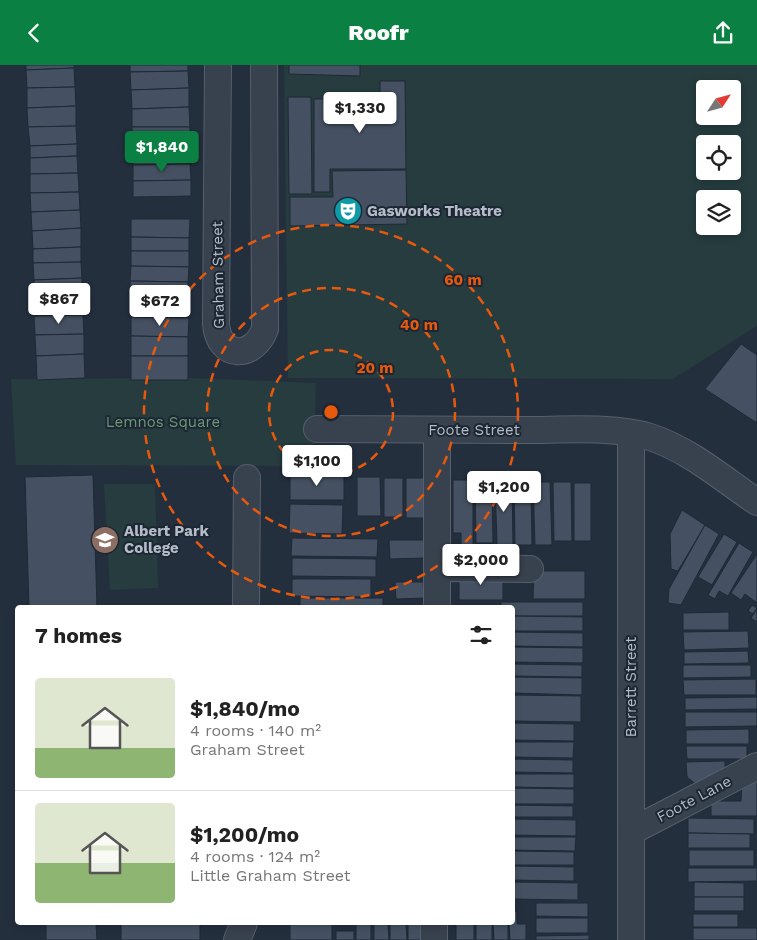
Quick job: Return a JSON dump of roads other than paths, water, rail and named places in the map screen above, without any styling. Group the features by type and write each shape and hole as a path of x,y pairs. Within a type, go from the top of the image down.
{"street":[{"name":"Graham Street","path":"218,65 216,324 223,344 230,351 238,351 251,347 263,335 266,329 264,65"},
{"name":"Foote Street","path":"317,429 571,430 631,434 648,437 682,451 757,502"},
{"path":"437,430 437,605"},
{"name":"Barrett Street","path":"631,434 632,940"},
{"path":"246,477 246,605"},
{"path":"437,568 530,569"},
{"name":"Foote Lane","path":"632,831 757,766"},
{"path":"237,940 243,925"},
{"path":"252,925 252,940"},
{"path":"434,925 434,940"}],"place":[{"name":"Gasworks Theatre","path":"348,211"},
{"name":"Albert Park College","path":"105,540"}],"park label":[{"name":"Lemnos Square","path":"163,422"}]}
